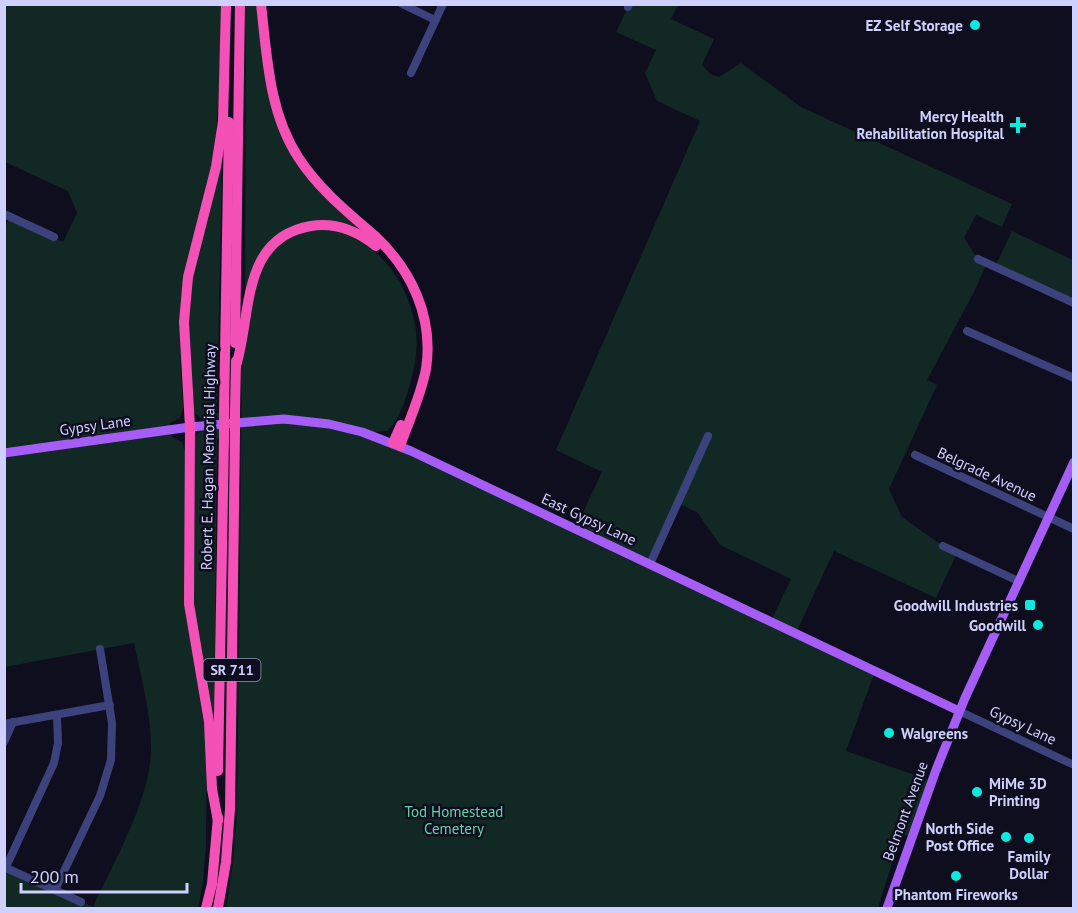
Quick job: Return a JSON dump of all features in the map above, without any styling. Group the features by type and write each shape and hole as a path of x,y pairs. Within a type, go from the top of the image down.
{"highway":[{"name":"Robert E. Hagan Memorial Highway","path":"218,909 226,862 230,809 235,432 230,413 228,4"},
{"path":"218,821 212,789 209,722 189,604 190,427 185,329 186,301 194,246 216,167 223,121 228,4"},
{"name":"Robert E. Hagan Memorial Highway","path":"206,909 212,884 218,821 224,438 230,413 236,366 240,4"},
{"path":"261,4 271,85 277,110 297,156 322,189 391,252 410,279 420,301 426,325 428,348 426,369 422,386 396,445"},
{"path":"236,366 250,287 265,255 274,243 295,230 317,225 342,226 355,232 378,248 399,272 419,321 422,345 420,370 396,445"}],"main road":[{"name":"East Gypsy Lane","path":"190,427 284,419 329,424 362,432 396,445 959,711"},
{"name":"Gypsy Lane","path":"4,453 190,427"},
{"name":"Belmont Avenue","path":"887,909 959,711 1074,462"}],"street":[{"path":"402,4 435,20"},
{"path":"411,73 443,4"},
{"path":"4,214 54,237"},
{"path":"978,259 1074,303"},
{"path":"967,331 1074,378"},
{"path":"650,564 708,436"},
{"name":"Belgrade Avenue","path":"915,455 1074,529"},
{"path":"943,546 1018,581"},
{"path":"55,890 107,775 113,740 110,705 100,649"},
{"path":"5,739 9,723 110,705"},
{"name":"Gypsy Lane","path":"959,711 1074,765"},
{"path":"57,715 58,743 54,763 5,867 81,902"}],"green space":[{"path":"258,4 286,139 363,229 361,231 351,227 282,234 245,297 246,5"},
{"path":"5,5 221,5 215,145 206,193 184,276 180,309 183,408 180,418 170,423 172,437 182,442 185,451 185,607 207,742 206,845 198,908 5,908 5,867 93,907 138,809 149,768 151,735 134,643 5,667 5,228 10,216 63,242 77,213 68,191 5,162"},
{"name":"Tod Homestead Cemetery","path":"629,5 678,5 671,19 714,39 702,65 710,74 719,77 741,63 801,107 1012,204 1002,227 976,215 964,238 978,259 987,263 927,380 937,385 889,489 902,517 943,546 957,553 936,598 834,551 796,633 875,671 846,751 932,781 912,837 901,834 878,908 226,908 233,863 237,810 242,370 253,292 264,263 272,252 289,238 317,230 340,230 348,233 378,254 386,262 405,292 413,315 417,344 411,381 397,418 387,431 371,432 575,529 602,472 556,450 700,121 657,101 645,73 656,50 616,32","holes":["677,503 697,512 720,545 791,579 771,621 650,564"]},
{"path":"219,167 222,167 217,413 224,413 224,438 217,439 214,727 194,625 193,440 199,432 217,430 217,417 201,418 193,412 189,322 194,262"},
{"path":"1012,231 1073,260 1073,303 995,267"}],"place":[{"name":"EZ Self Storage","path":"975,25"},
{"name":"Mercy Health Rehabilitation Hospital","path":"1018,125"},
{"name":"Goodwill Industries","path":"1030,605"},
{"name":"Goodwill","path":"1038,625"},
{"name":"Walgreens","path":"889,733"},
{"name":"MiMe 3D Printing","path":"977,792"},
{"name":"North Side Post Office","path":"1006,837"},
{"name":"Family Dollar","path":"1029,838"},
{"name":"Phantom Fireworks","path":"956,876"}]}
